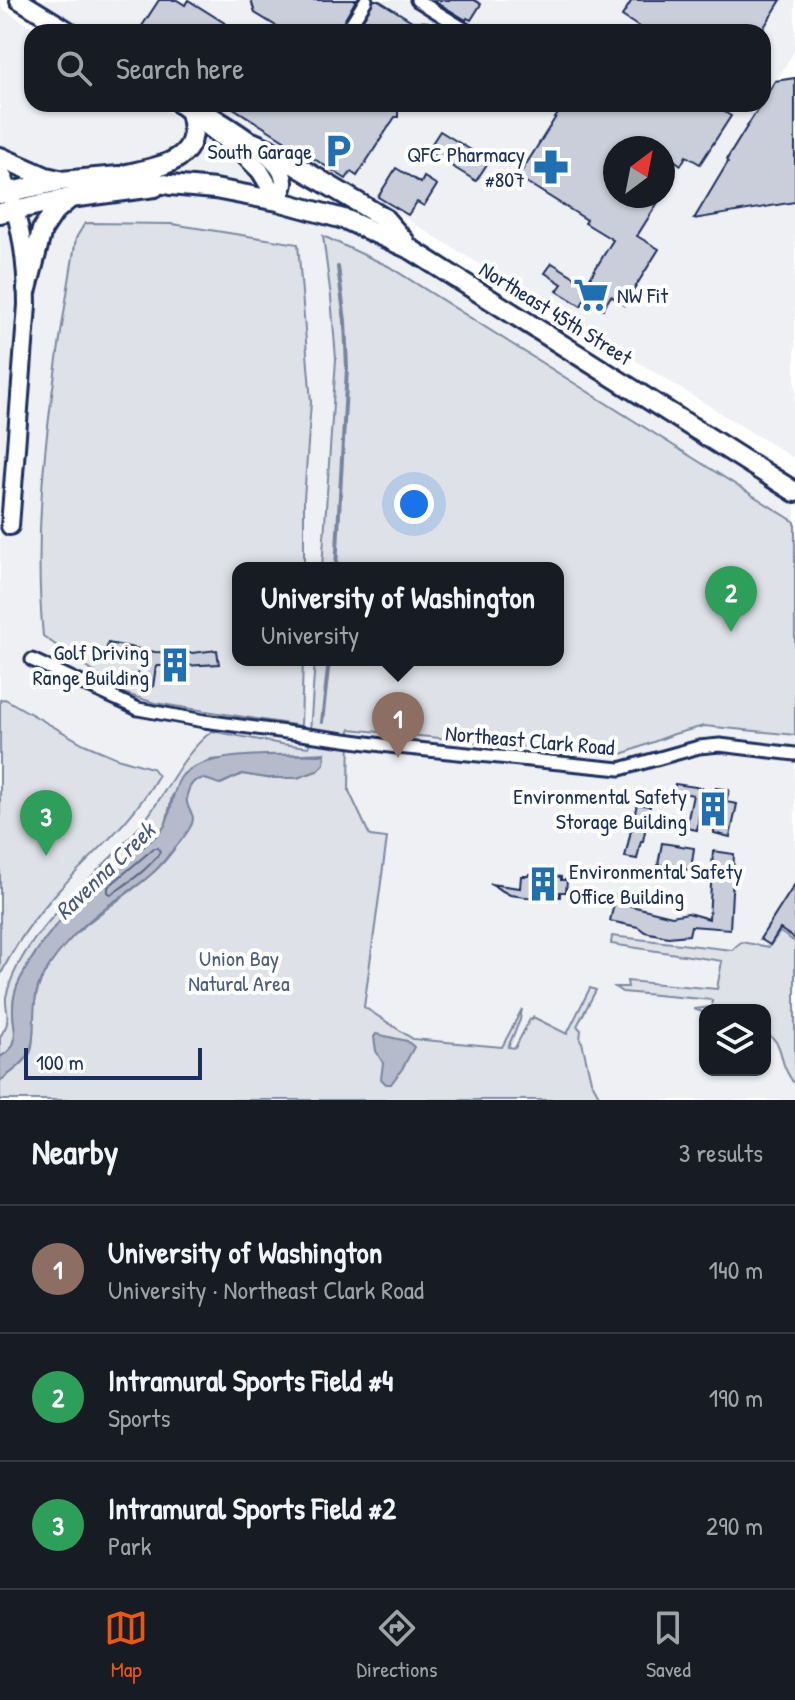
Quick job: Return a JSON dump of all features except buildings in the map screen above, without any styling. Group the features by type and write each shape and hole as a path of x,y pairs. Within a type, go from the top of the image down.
{"main road":[{"path":"5,192 61,181 119,176 165,165 183,155 190,145 194,126 189,112"},
{"path":"247,148 268,149 384,218 412,250"},
{"path":"0,157 61,181"},
{"path":"119,176 170,185"},
{"path":"8,212 70,198 170,185"},
{"name":"Northeast 45th Street","path":"170,185 215,189 278,201 347,220 412,250 795,492"},
{"path":"27,289 42,230 54,212 70,198"}],"street":[{"path":"19,0 58,24"},
{"path":"351,24 366,0"},
{"path":"417,0 456,24"},
{"path":"194,112 281,171 284,183 278,201"},
{"path":"0,170 8,212 27,271 10,526"},
{"name":"Northeast Clark Road","path":"32,660 138,709 345,740 620,769 699,747 720,745 795,754"}],"shaded area":[{"path":"38,0 795,0 795,50 771,90 771,24 76,24"},
{"path":"0,7 27,24 24,24 24,112 168,112 795,505 795,1100 0,1100"},
{"path":"218,112 758,112 694,218 795,202 795,459 322,167 301,163"}],"green space":[{"path":"85,223 172,224 298,244 311,402 304,499 304,562 232,562 232,666 303,666 301,726 155,703 123,693 43,636 40,586 42,486 60,337 76,238"},
{"name":"Union Bay Natural Area","path":"323,236 388,266 795,522 795,735 704,726 617,756 350,729 349,791 370,836 387,838 364,1007 413,1039 502,1047 522,1009 508,1047 515,1048 533,1017 567,1034 590,988 596,990 577,1026 581,1030 580,1040 591,1081 601,1099 607,1100 0,1100 0,1081 22,1064 31,1051 36,994 50,964 78,932 145,879 172,853 192,824 187,797 193,782 203,779 221,784 242,774 297,778 317,771 324,753 210,760 172,796 162,830 79,901 42,943 18,985 13,1004 14,1041 12,1047 0,1057 0,1038 7,1019 6,997 14,972 28,949 64,904 142,824 182,763 212,731 309,747 315,666 564,666 564,562 322,562 336,359"},
{"path":"5,699 84,744 152,768 158,776 125,822 43,909 19,941 0,976 0,700"},
{"path":"780,932 795,942 795,1082 786,1070 776,1041 771,1037 771,1004 712,1004 712,1000 622,992 615,987 628,987 627,981 717,989 722,961 611,944 612,936 732,950 741,942 769,947"}],"water":[{"name":"Ravenna Creek","path":"325,753 324,764 317,771 297,778 242,774 220,784 198,779 191,784 187,802 193,820 188,832 154,872 88,921 57,955 39,984 31,1049 22,1064 0,1081 0,1057 12,1047 15,1036 15,993 31,960 79,901 162,830 181,777 191,768 225,758"},
{"path":"376,1034 407,1041 414,1047 391,1084 381,1079 383,1063 376,1051"}],"waterway":[{"name":"Ravenna Creek","path":"336,562 347,368 338,267"},
{"name":"Ravenna Creek","path":"322,722 328,666"}],"place":[{"name":"South Garage","path":"338,151"},
{"name":"QFC Pharmacy #807","path":"551,167"},
{"name":"NW Fit","path":"591,295"},
{"name":"Intramural Sports Field #4","path":"731,632"},
{"name":"Golf Driving Range Building","path":"175,665"},
{"name":"University of Washington","path":"398,758"},
{"name":"Environmental Safety Storage Building","path":"713,809"},
{"name":"Intramural Sports Field #2","path":"46,856"},
{"name":"Environmental Safety Office Building","path":"543,884"}]}
